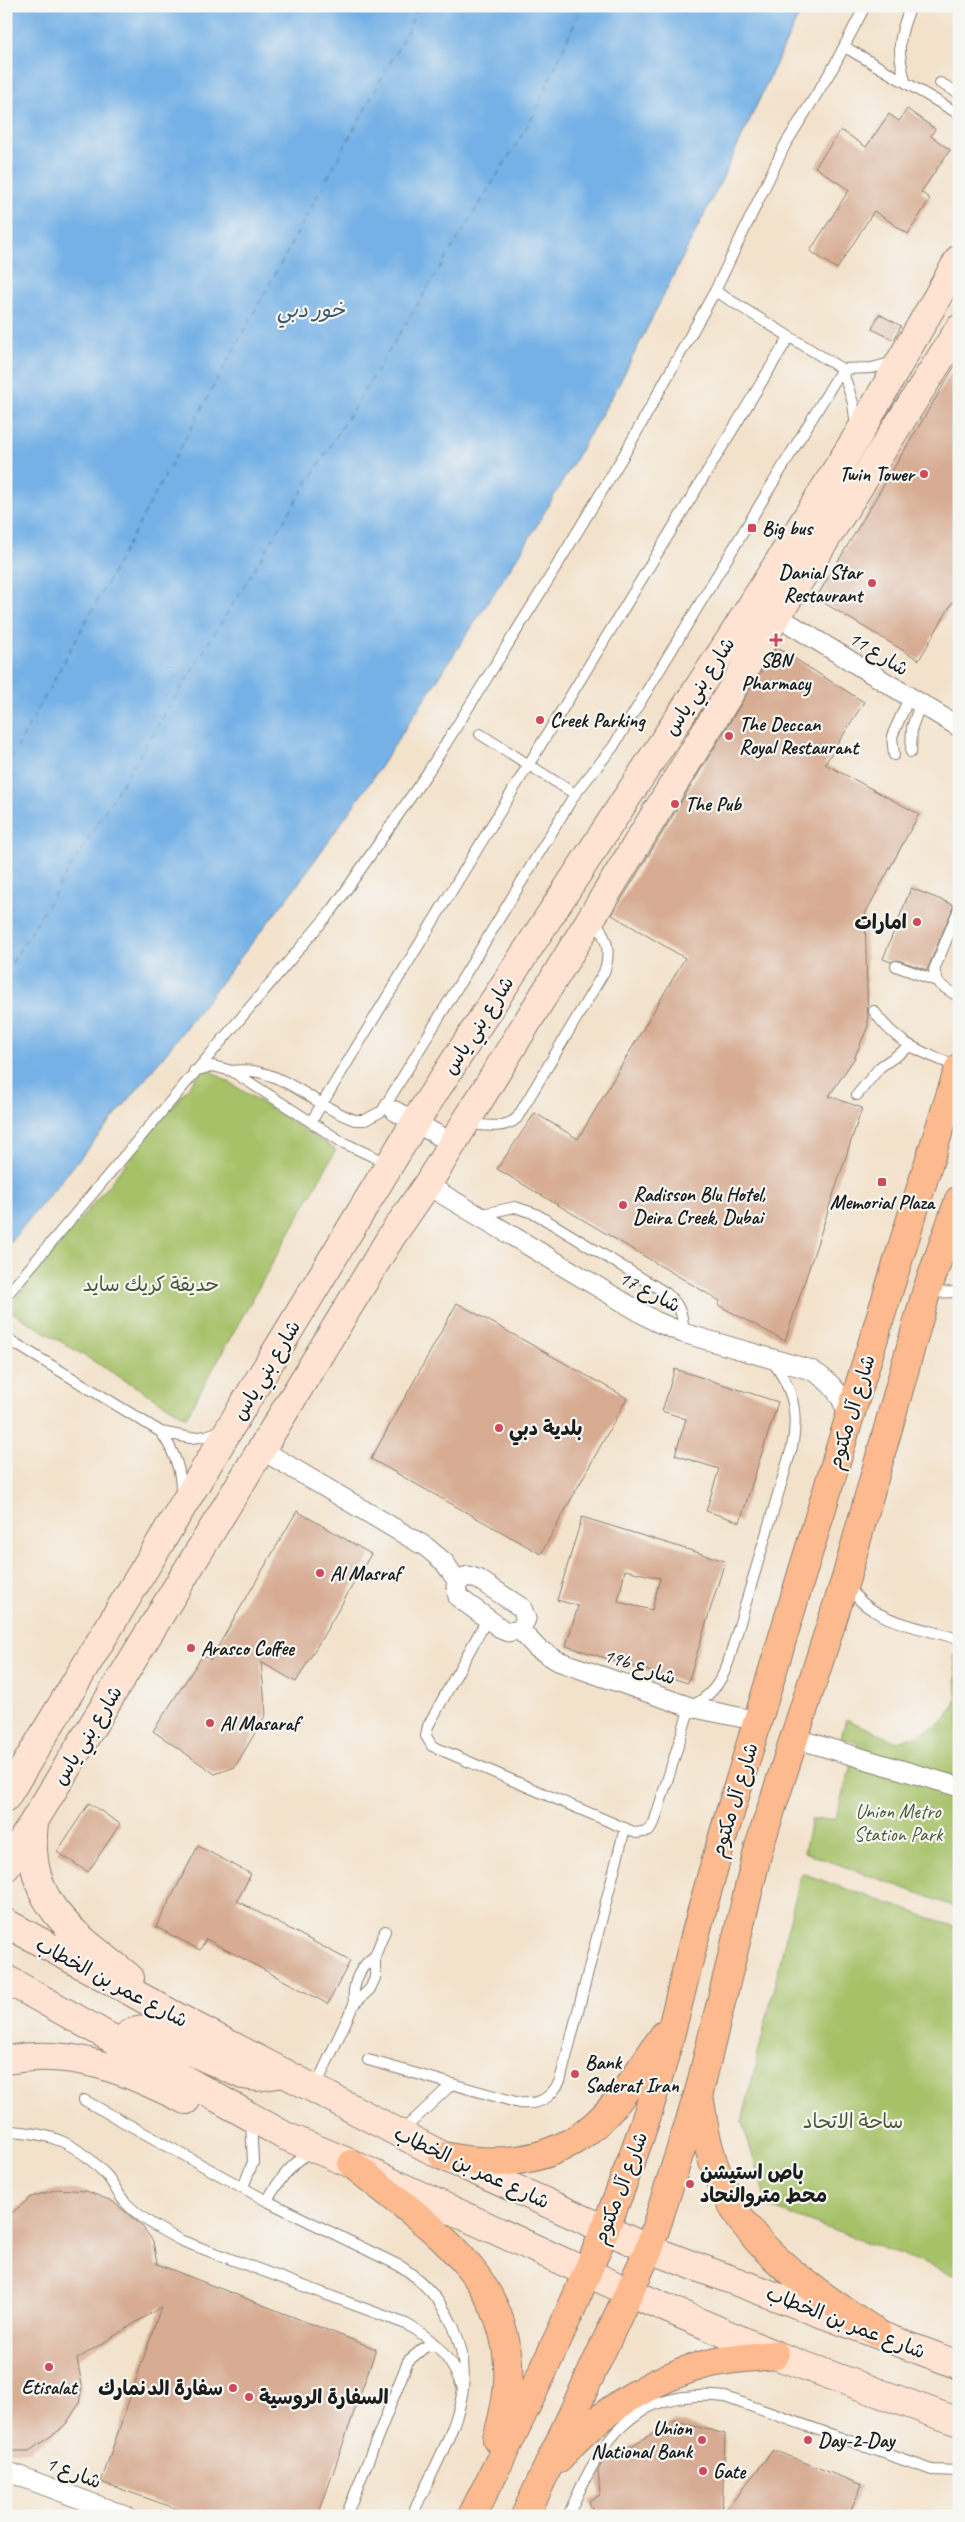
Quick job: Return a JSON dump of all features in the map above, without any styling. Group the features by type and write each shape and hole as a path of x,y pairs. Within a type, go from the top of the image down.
{"main road":[{"name":"شارع بني ياس","path":"432,1126 566,907 584,861 733,635 857,437 959,259"},
{"name":"شارع بني ياس","path":"6,1797 390,1164 432,1126 593,914 777,616 959,329"},
{"name":"شارع آل مكتوم","path":"472,2516 586,2272 640,2138 675,2019 713,1869 889,1284 959,1068"},
{"path":"427,1185 416,1176 410,1166 413,1156 432,1126"},
{"path":"284,1413 287,1387 297,1362 398,1200 400,1181 390,1164"},
{"name":"شارع بني ياس","path":"6,1867 391,1237 427,1185"},
{"name":"شارع آل مكتوم","path":"525,2516 649,2249 699,2092 746,1894 846,1578 926,1293 959,1200"},
{"path":"889,1284 926,1293"},
{"path":"35,1818 33,1854 35,1872 45,1898 62,1921 178,2017"},
{"name":"شارع عمر بن الخطاب","path":"6,1923 178,2017 443,2156 649,2249 959,2365"},
{"path":"6,1979 250,2117 314,2149 352,2164 629,2292 775,2355 959,2422"},
{"path":"443,2156 473,2162 504,2163 534,2158 562,2147 587,2132 608,2112 675,2019"},
{"path":"120,2044 126,2036 135,2031 145,2030 243,2075 264,2077 285,2073"},
{"path":"6,2060 53,2056 82,2059 138,2077 212,2112 250,2117"},
{"path":"699,2092 704,2132 715,2170 732,2207 752,2235 775,2260 802,2282 877,2333"},
{"path":"352,2164 461,2255 489,2295 499,2317 507,2354 508,2384 486,2487"},
{"path":"540,2484 572,2445 596,2421 631,2397 668,2377 720,2361 775,2355"}],"street":[{"name":"شارع 11","path":"777,616 959,727"},
{"name":"شارع 17","path":"427,1185 641,1314 683,1333 811,1370 825,1378 837,1390 845,1404 849,1419"},
{"path":"262,1450 426,1547 444,1562 458,1582"},
{"path":"473,1576 522,1608 526,1619 520,1630 508,1632 458,1597 456,1587 458,1582 462,1578 473,1576"},
{"name":"19b شارع","path":"520,1630 536,1648 558,1661 690,1707 758,1721"},
{"path":"794,1738 959,1787"},
{"name":"شارع 1","path":"6,2471 126,2516"}],"lane":[{"path":"6,1296 333,909 423,780 597,500 715,291 785,145 845,47 865,6"},
{"path":"906,82 900,63 899,38 911,6"},
{"path":"845,47 959,114"},
{"path":"940,83 959,93"},
{"path":"715,291 842,369 872,368 902,359"},
{"path":"311,1122 789,337"},
{"path":"842,369 853,403 857,437"},
{"path":"232,1071 253,1069 272,1075 322,1104 355,1120 365,1120 382,1111 575,794 612,747 842,369"},
{"path":"911,752 914,701"},
{"path":"894,755 892,736 914,701"},
{"path":"480,734 575,794"},
{"path":"937,981 934,970 935,965 959,909"},
{"path":"432,1126 500,1126 517,1118 604,972 609,960 609,947 593,914"},
{"path":"896,966 937,981 959,997"},
{"path":"874,1011 895,1037 909,1047 959,1068"},
{"path":"858,1095 880,1067 909,1047"},
{"path":"194,1072 213,1066 232,1071 358,1150 390,1164"},
{"path":"263,1090 272,1075"},
{"path":"477,1215 515,1207 536,1214 666,1292 675,1300 681,1310 684,1321 683,1333"},
{"path":"926,1293 959,1292"},
{"path":"6,1338 161,1432 191,1438 214,1433 234,1422"},
{"path":"487,1619 428,1726 428,1741 432,1746 625,1828 641,1834 652,1828 690,1707 708,1696 723,1677 792,1447 796,1419 791,1391 771,1359"},
{"path":"161,1432 173,1451 180,1472 181,1487 177,1516"},
{"path":"846,1578 858,1599 877,1614 959,1639"},
{"path":"368,2060 519,2103 532,2104 544,2100 554,2092 560,2081 625,1828"},
{"path":"314,2089 354,2004 355,1982 360,1972 375,1956 385,1931"},
{"path":"354,2004 364,1998 375,1978 375,1956"},
{"path":"399,2133 452,2084"},
{"path":"84,2100 268,2201 402,2267 420,2280 436,2296 448,2314 457,2334 464,2369 455,2420 412,2516"},
{"path":"243,2187 253,2162 250,2117"},
{"path":"6,2131 33,2131 62,2140 88,2156 109,2179 124,2201 142,2217 175,2238 406,2324 422,2332 436,2345 456,2371 462,2386"},
{"path":"268,2201 279,2180 292,2165 314,2149"},
{"path":"346,2516 408,2360 425,2347 436,2345"},
{"path":"568,2516 580,2490 609,2439 635,2415 651,2406 676,2397 700,2395 725,2397 932,2470 959,2471"}],"green space":[{"name":"حديقة كريك سايد","path":"205,1067 336,1150 186,1417 7,1309"},
{"name":"Union Metro Station Park","path":"954,1654 959,1655 959,1908 804,1852 811,1820 835,1819 858,1743 841,1738 846,1719 897,1742 932,1729 952,1710 956,1701 957,1685"},
{"name":"ساحة الاتحاد","path":"801,1873 959,1928 959,2276 768,2207 742,2122"}],"water":[{"name":"خور دبي","path":"6,6 803,6 725,173 619,384 526,544 371,781 298,884 136,1091 6,1247"}],"building":[{"path":"907,109 935,129 931,136 950,150 921,192 930,199 908,234 874,211 837,269 810,251 849,190 815,167 841,130 866,147 889,114 899,121"},
{"path":"879,314 901,326 894,340 872,329"},
{"name":"Twin Tower","path":"959,359 959,591 919,660 816,598"},
{"path":"776,647 864,702 825,764 919,814 865,914 868,1026 854,1059 829,1096 862,1108 785,1341 718,1305 720,1301 497,1169 535,1113 578,1139 685,958 612,915"},
{"path":"911,888 954,905 927,970 898,960 891,962 883,959"},
{"name":"بلدية دبي","path":"457,1303 627,1398 541,1554 371,1459"},
{"path":"675,1369 778,1402 740,1522 706,1511 719,1469 675,1455 686,1419 662,1411"},
{"path":"297,1511 371,1554 296,1682 261,1662 266,1714 235,1767 215,1774 153,1731 203,1655 210,1660"},
{"path":"582,1517 725,1561 688,1683 566,1646 578,1606 557,1600","holes":["625,1570 660,1578 652,1610 618,1602"]},
{"path":"89,1803 120,1824 88,1872 57,1852"},
{"path":"198,1846 251,1874 237,1901 350,1961 328,2004 206,1939 200,1950 156,1927"},
{"path":"58,2189 86,2191 112,2201 141,2225 153,2241 157,2264 376,2349 318,2516 197,2516 101,2482 161,2307 77,2359 82,2385 79,2404 64,2427 29,2451 6,2451 6,2218 31,2197"},
{"path":"674,2421 725,2434 722,2515 773,2450 862,2485 848,2516 595,2516 589,2501 600,2495 598,2470 602,2463"}],"ferry route":[{"path":"6,768 409,28 418,6"},
{"path":"6,972 533,117 582,6"}],"place":[{"name":"Twin Tower","path":"924,474"},
{"name":"Big bus","path":"752,528"},
{"name":"Danial Star Restaurant","path":"872,583"},
{"name":"SBN Pharmacy","path":"776,640"},
{"name":"Creek Parking","path":"540,720"},
{"name":"The Deccan Royal Restaurant","path":"729,736"},
{"name":"The Pub","path":"675,804"},
{"name":"امارات","path":"917,922"},
{"name":"Memorial Plaza","path":"882,1182"},
{"name":"Radisson Blu Hotel, Deira Creek, Dubai","path":"623,1205"},
{"name":"بلدية دبي","path":"499,1428"},
{"name":"Al Masraf","path":"320,1573"},
{"name":"Arasco Coffee","path":"191,1648"},
{"name":"Al Masaraf","path":"210,1723"},
{"name":"Bank Saderat Iran","path":"575,2074"},
{"name":"باص استيشن محط متروالنحاد","path":"690,2184"},
{"name":"Etisalat","path":"49,2367"},
{"name":"سفارة الدنمارك","path":"233,2388"},
{"name":"السفارة الروسية","path":"249,2397"},
{"name":"Union National Bank","path":"702,2440"},
{"name":"Day-2-Day","path":"808,2440"},
{"name":"Gate","path":"703,2471"}]}
